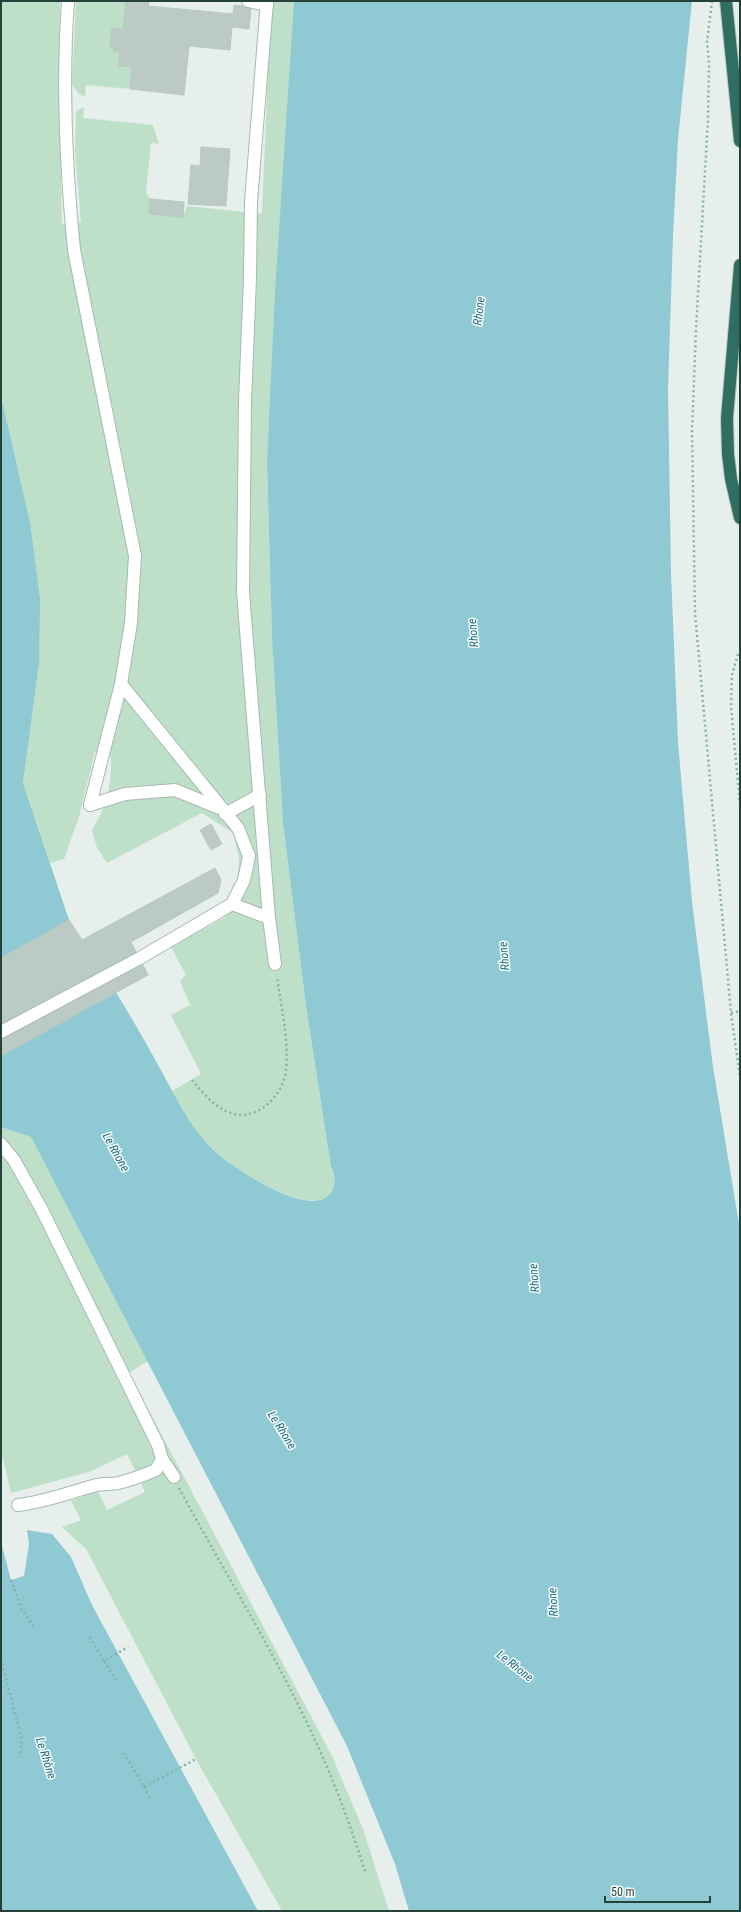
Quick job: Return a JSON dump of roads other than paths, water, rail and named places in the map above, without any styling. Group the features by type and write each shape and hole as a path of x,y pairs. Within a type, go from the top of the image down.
{"highway":[{"path":"726,1 740,140"},
{"path":"740,265 727,418 730,473 740,518"}],"lane":[{"path":"68,1 66,106 69,201 74,250 135,556 131,623 121,684 90,805 125,794 175,790 223,811 260,795"},
{"path":"248,1 267,3 251,201 243,530 243,592 269,918 275,964"},
{"path":"1,1032 140,958 232,904 244,880 249,856 238,828 121,684"},
{"path":"249,856 264,857"},
{"path":"232,904 269,918"},
{"path":"1,1144 14,1160 42,1210 158,1445 162,1459 174,1477"},
{"path":"18,1505 38,1502 95,1485 117,1484 156,1470 162,1459"}],"water":[{"path":"294,1 692,1 678,139 673,236 668,390 671,573 678,742 692,902 713,1067 740,1230 740,1911 409,1911 395,1864 347,1746 31,1137 1,1127 1,1055 115,991 186,1116 200,1135 218,1154 257,1181 293,1197 310,1201 323,1199 332,1191 334,1185 334,1176 331,1167 306,1006 283,824 272,638 267,461 275,292"},
{"path":"1,396 30,522 40,599 39,664 23,783 69,920 1,958"},
{"name":"Le Rhône","path":"27,1530 52,1534 71,1557 92,1605 258,1911 1,1911 1,1542 11,1580 24,1576 29,1544"}],"water label":[{"name":"Rhone","path":"479,311"},
{"name":"Rhone","path":"473,633"},
{"name":"Rhone","path":"504,956"},
{"name":"Le Rhone","path":"116,1152"},
{"name":"Rhone","path":"534,1278"},
{"name":"Le Rhone","path":"282,1430"},
{"name":"Rhone","path":"553,1602"},
{"name":"Le Rhone","path":"515,1666"}]}
